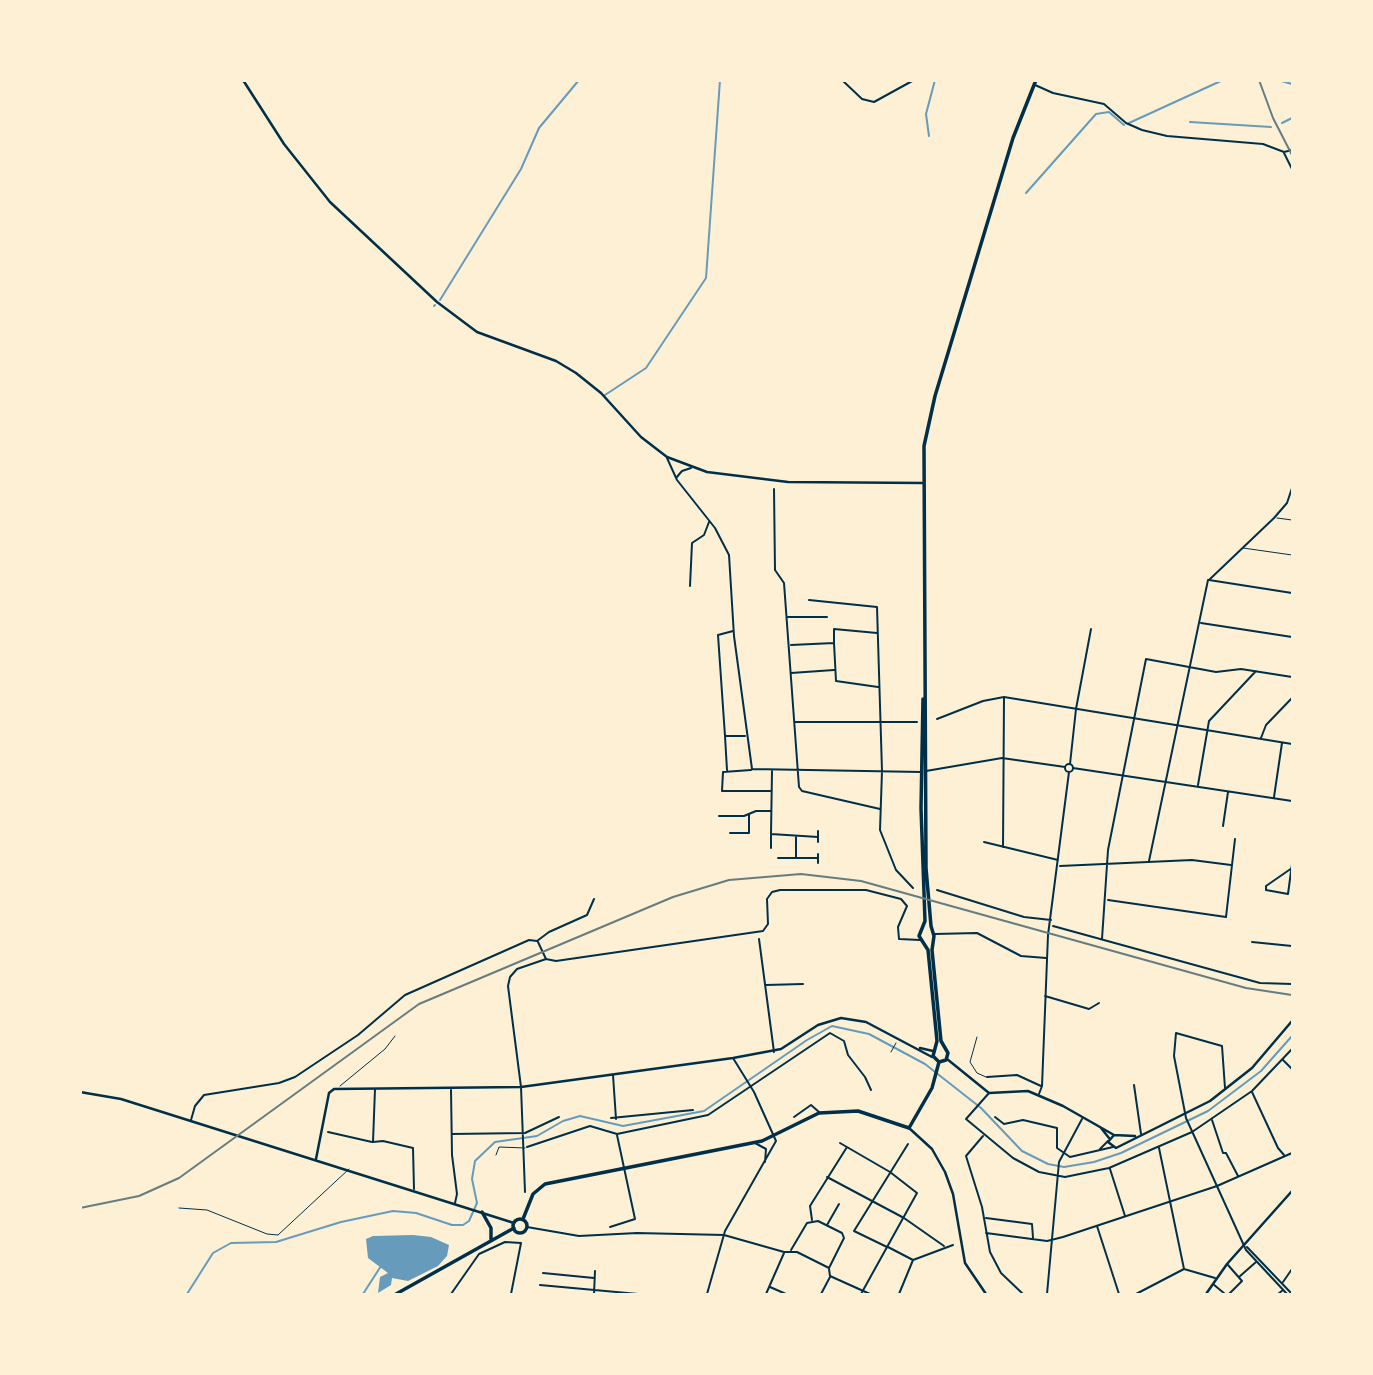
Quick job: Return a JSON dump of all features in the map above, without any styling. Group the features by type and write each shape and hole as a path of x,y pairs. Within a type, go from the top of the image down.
{"main road":[{"path":"925,943 920,940 920,932 925,923 924,446 935,396 1013,138 1035,83"},
{"path":"924,771 926,868 943,1048 948,1054 947,1059 939,1062"},
{"path":"920,932 933,932"},
{"path":"925,943 933,940"},
{"path":"925,943 936,1027 933,1058 939,1062"},
{"path":"934,1050 943,1048"},
{"path":"396,1294 514,1226 523,1219 533,1194 545,1184 754,1143 775,1136 819,1113 841,1110 867,1113 909,1128 937,1077 939,1062"},
{"path":"481,1212 491,1228 489,1241"},
{"path":"514,1226 521,1233 527,1227 523,1219"}],"street":[{"path":"243,80 284,144 330,202 444,308 484,335 556,361 576,373 647,442 667,457 691,468 788,482 924,483"},
{"path":"842,80 862,99 874,102 914,80"},
{"path":"1035,83 1061,95 1104,104 1126,123 1142,130 1167,136 1263,144 1284,152 1293,150"},
{"path":"1284,152 1285,160 1293,169"},
{"path":"667,457 676,478 709,520 729,555 734,631 752,769"},
{"path":"676,478 682,471 691,468"},
{"path":"1149,861 1208,580 1275,518 1287,503 1293,488"},
{"path":"774,489 775,570 784,582 797,772 801,790 880,809"},
{"path":"690,586 692,542 704,536 709,520"},
{"path":"1208,580 1293,593"},
{"path":"809,600 877,607 882,771 881,837 896,870 913,888"},
{"path":"787,617 827,617"},
{"path":"1200,623 1293,637"},
{"path":"878,633 832,629 837,682 879,687"},
{"path":"1091,629 1076,709 1070,764 1073,768 1293,801"},
{"path":"727,771 718,635 722,631 734,631"},
{"path":"789,645 834,643"},
{"path":"1102,940 1107,900 1106,862 1146,659 1216,672 1256,671 1293,677"},
{"path":"791,673 835,670"},
{"path":"1198,786 1206,731 1214,715 1256,671"},
{"path":"1003,846 1004,697"},
{"path":"937,719 983,701 1004,697 1293,744"},
{"path":"1261,739 1266,724 1293,698"},
{"path":"794,722 917,722"},
{"path":"725,736 746,736"},
{"path":"1274,798 1282,742"},
{"path":"772,791 723,791 721,774 752,769 797,772 924,771 1002,758 1065,767 1070,764"},
{"path":"1065,767 1069,772"},
{"path":"1038,1095 1041,1086 1047,958 1069,772 1073,768"},
{"path":"771,848 772,771"},
{"path":"1223,825 1228,791"},
{"path":"719,816 771,811"},
{"path":"730,833 749,833 749,815"},
{"path":"818,831 818,842"},
{"path":"771,834 818,837"},
{"path":"796,836 796,858"},
{"path":"1107,900 1227,917 1235,839"},
{"path":"984,842 1059,860"},
{"path":"818,854 818,863"},
{"path":"778,858 818,858"},
{"path":"1059,866 1197,860 1231,865"},
{"path":"1292,869 1266,886 1266,890 1288,894 1293,864"},
{"path":"525,1192 522,1087 508,986 511,975 522,967 546,959 556,961 761,932 768,926 766,902 774,891 866,890 905,902 898,930 899,939 920,940"},
{"path":"937,890 1024,918 1052,920"},
{"path":"191,1121 195,1106 204,1095 288,1080 358,1035 410,993 529,940 537,941 549,932 587,915 594,899"},
{"path":"1051,926 1260,983 1293,984"},
{"path":"909,938 920,932"},
{"path":"933,932 977,933 1021,956 1047,958"},
{"path":"759,939 774,1052"},
{"path":"537,941 546,959"},
{"path":"1252,942 1293,946"},
{"path":"766,985 803,984"},
{"path":"1045,996 1090,1009 1099,1003"},
{"path":"316,1159 330,1093 339,1089 451,1090 522,1087 733,1058 774,1052 828,1020 850,1018 866,1022 933,1058"},
{"path":"995,1116 1004,1124 1023,1120 1057,1128 1057,1148 1072,1157 1113,1147 1185,1116 1226,1089 1256,1064 1293,1021"},
{"path":"525,1147 590,1126 617,1134 708,1115 830,1033 844,1041 848,1055 865,1077 870,1090"},
{"path":"1226,1089 1222,1046 1176,1033 1174,1056 1185,1116 1192,1132 1245,1245 1257,1261 1293,1294"},
{"path":"916,1047 934,1050"},
{"path":"1140,1135 1116,1135 1025,1090 989,1093 966,1119 1023,1164 1058,1177 1109,1168 1192,1132 1212,1120 1252,1091 1293,1049"},
{"path":"707,1294 723,1234 775,1146 775,1136 733,1058"},
{"path":"947,1059 989,1093"},
{"path":"1282,1060 1293,1069"},
{"path":"613,1074 616,1119"},
{"path":"987,1077 1017,1076 1041,1086"},
{"path":"1134,1085 1140,1135"},
{"path":"373,1142 375,1089"},
{"path":"451,1090 457,1194 455,1204"},
{"path":"1252,1091 1278,1148 1285,1156"},
{"path":"80,1092 114,1097 349,1169 481,1212 514,1226"},
{"path":"794,1117 811,1105 819,1113"},
{"path":"611,1118 693,1110"},
{"path":"452,1134 525,1135 559,1117"},
{"path":"1047,1294 1059,1162 1083,1118"},
{"path":"1212,1120 1223,1153 1226,1153 1238,1177"},
{"path":"1098,1126 1113,1147"},
{"path":"909,1128 932,1149 945,1172 953,1194 965,1263 983,1294"},
{"path":"328,1132 373,1142 383,1140 411,1146 414,1190"},
{"path":"610,1227 635,1219 617,1134"},
{"path":"984,1135 966,1156 997,1267 1023,1294"},
{"path":"1096,1151 1116,1135"},
{"path":"1116,1135 1121,1143"},
{"path":"754,1143 766,1149 764,1167"},
{"path":"840,1143 890,1171 917,1194 862,1293"},
{"path":"908,1144 854,1231 913,1260 940,1251 944,1246"},
{"path":"812,1220 810,1206 848,1146"},
{"path":"1158,1147 1184,1269"},
{"path":"986,1233 1052,1240 1217,1186 1293,1153"},
{"path":"1109,1168 1125,1216"},
{"path":"827,1177 904,1218 944,1246 953,1245"},
{"path":"1206,1294 1227,1264 1293,1191"},
{"path":"827,1225 839,1205"},
{"path":"984,1218 1032,1224 1032,1239"},
{"path":"812,1220 842,1233 844,1240 829,1268 830,1276 821,1294"},
{"path":"791,1251 807,1223 812,1220"},
{"path":"1097,1225 1119,1294"},
{"path":"527,1227 579,1236 637,1233 723,1234 785,1252 791,1251 829,1268"},
{"path":"451,1294 476,1258 486,1250 505,1242 521,1243 511,1294"},
{"path":"1245,1245 1287,1294"},
{"path":"766,1294 785,1252"},
{"path":"899,1294 913,1260"},
{"path":"1239,1278 1257,1261"},
{"path":"1213,1284 1226,1294 1242,1281 1227,1264"},
{"path":"1136,1294 1184,1269 1216,1279"},
{"path":"1281,1284 1293,1269"},
{"path":"594,1294 595,1270"},
{"path":"543,1273 594,1278"},
{"path":"830,1276 862,1293 870,1294"},
{"path":"540,1285 638,1294"},
{"path":"769,1287 786,1294"},
{"path":"1278,1294 1286,1287"}],"lane":[{"path":"1275,518 1293,520"},
{"path":"1243,548 1293,555"},
{"path":"339,1089 342,1083 385,1049 395,1036"},
{"path":"977,1037 970,1062 980,1075 987,1077"},
{"path":"891,1051 896,1044"},
{"path":"496,1155 499,1147 525,1147"},
{"path":"179,1208 207,1210 267,1234 278,1235 349,1169"}],"water":[{"path":"373,1236 431,1237 449,1245 447,1256 438,1266 408,1281 392,1278 391,1285 378,1293 380,1277 388,1273 368,1258 366,1239"}],"waterway":[{"path":"440,300 521,169 539,128 579,80"},
{"path":"605,395 646,368 706,278 720,80"},
{"path":"929,136 926,114 935,80"},
{"path":"1129,123 1223,80"},
{"path":"1278,80 1292,84"},
{"path":"1026,193 1096,114 1109,112 1124,125"},
{"path":"1282,123 1292,118"},
{"path":"1190,122 1271,127"},
{"path":"187,1294 213,1253 231,1243 276,1242 341,1222 393,1211 416,1213 452,1225 463,1225 469,1221 477,1203 472,1179 475,1161 495,1142 537,1136 563,1121 580,1116 623,1126 704,1111 807,1040 832,1026 869,1034 925,1064 981,1108 1022,1151 1048,1164 1064,1167 1094,1162 1121,1153 1208,1111 1261,1071 1292,1036"},
{"path":"363,1294 381,1266"}],"railway":[{"path":"1259,80 1273,118 1292,155"},
{"path":"80,1208 139,1196 179,1178 419,1004 673,897 729,880 801,874 861,881 1246,988 1292,995"}]}
